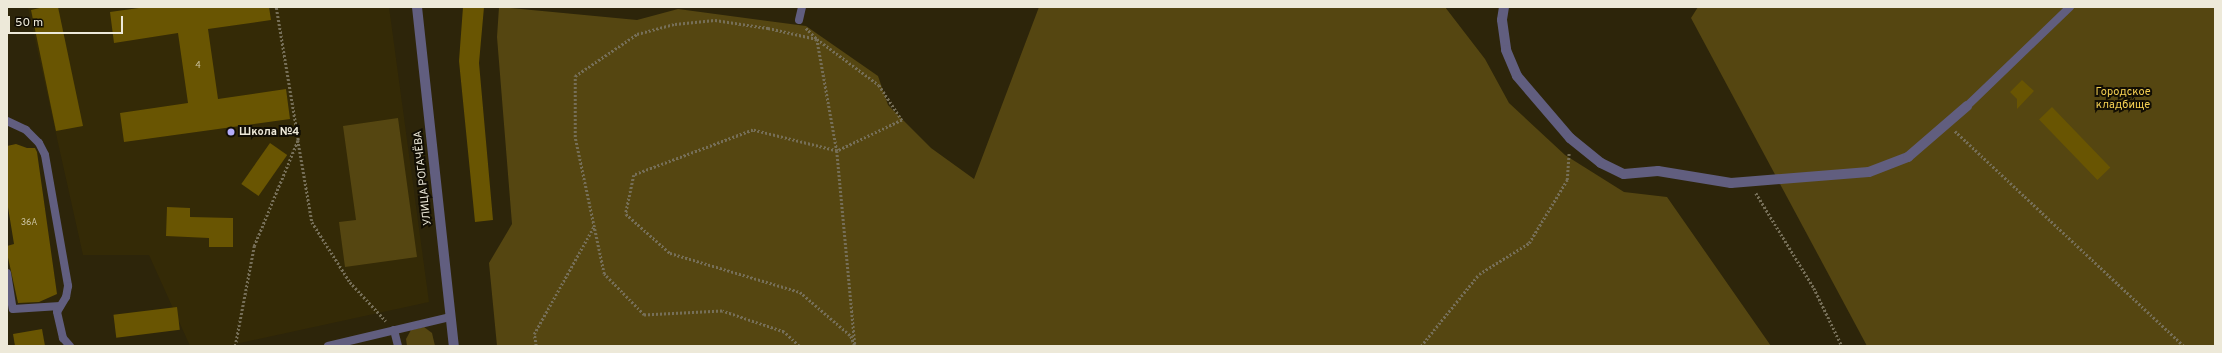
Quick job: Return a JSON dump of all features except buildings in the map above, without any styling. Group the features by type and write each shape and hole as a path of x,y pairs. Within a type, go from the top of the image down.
{"street":[{"name":"УЛИЦА РОГАЧЁВА","path":"417,7 454,346"},
{"path":"1504,7 1502,20 1506,50 1517,76 1570,138 1601,163 1624,174 1658,171 1717,183 1750,182 1869,172 1908,157 1967,106"}],"lane":[{"path":"798,20 802,7"},
{"path":"1967,106 2070,7"},
{"path":"7,121 26,130 39,143 45,154 68,286 56,312 64,342 70,346"},
{"path":"7,273 13,309 60,306"},
{"path":"328,346 450,317"},
{"path":"394,330 398,346"}],"path":[{"path":"276,7 312,222 350,282 394,330"},
{"path":"799,346 784,332 722,311 644,315 604,274 575,137 575,76 637,34 674,24 715,20 768,28 817,39"},
{"path":"798,20 817,39 879,85 902,120 837,151 753,130 634,175 626,214 670,253 800,292 851,336 855,346"},
{"path":"817,39 837,151 855,346"},
{"path":"1947,123 2184,346"},
{"path":"1421,346 1479,274 1529,243 1567,180 1570,138"},
{"path":"235,346 254,246 298,140"},
{"path":"1750,182 1814,288 1842,346"},
{"path":"536,346 534,334 594,226"}],"shaded area":[{"name":"Школа №4","path":"389,7 429,302 226,346 190,346 149,255 83,255 28,8"}],"green space":[{"path":"499,7 637,20 678,9 806,26 878,76 888,105 931,148 974,179 1039,7 1445,7 1485,59 1509,103 1565,155 1624,192 1667,197 1771,346 497,346 489,263 512,224 497,37"},
{"name":"Городское кладбище","path":"1698,7 2215,7 2215,346 1867,346 1691,18"},
{"path":"398,118 417,257 345,267 339,222 356,220 343,126"},
{"path":"424,327 432,333 435,346 407,346 406,339 411,330"}],"place":[{"name":"Школа №4","path":"231,132"}]}
